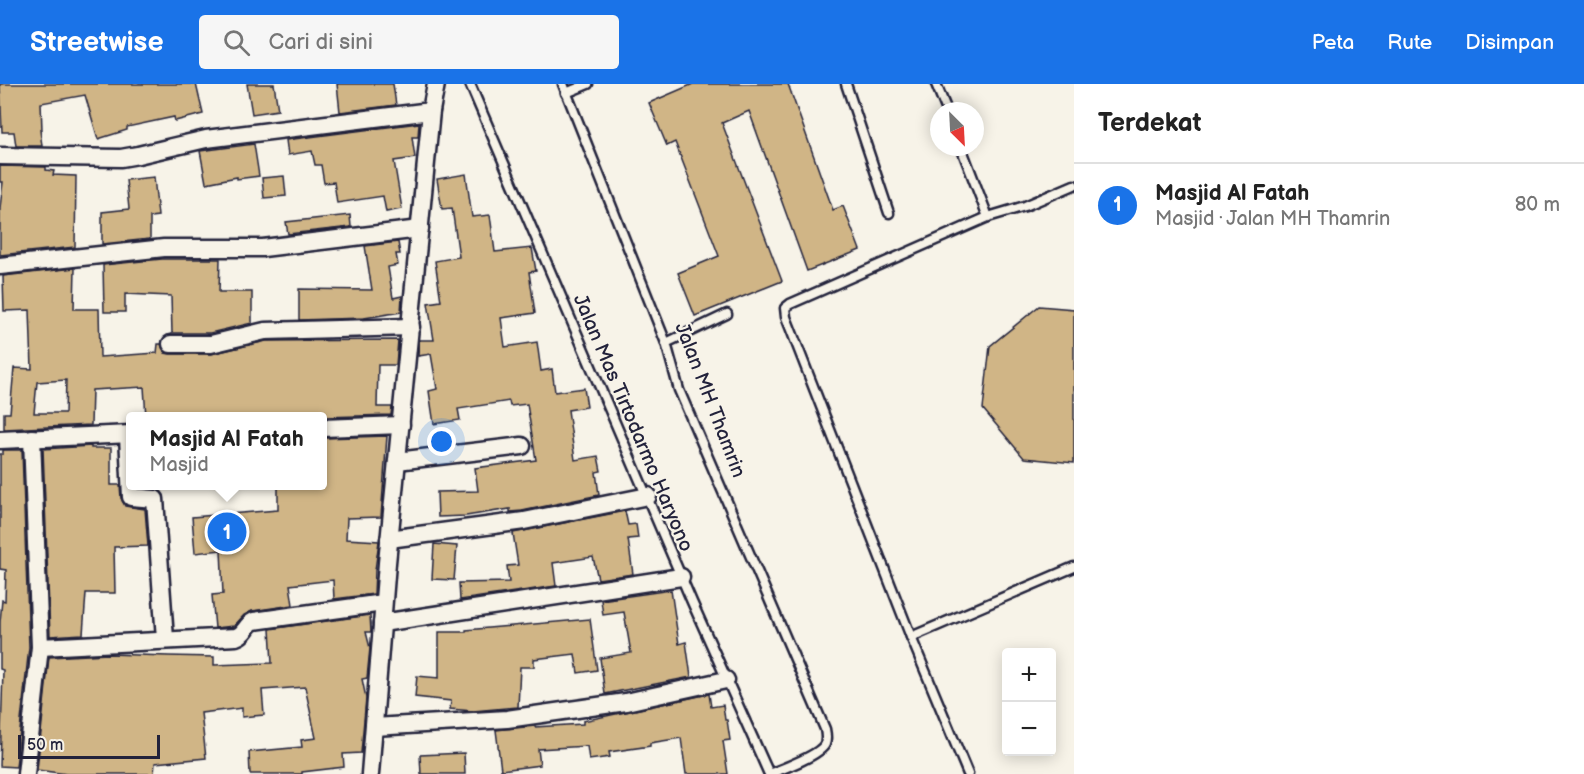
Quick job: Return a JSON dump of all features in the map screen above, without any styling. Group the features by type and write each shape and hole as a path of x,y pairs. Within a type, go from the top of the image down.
{"street":[{"path":"370,774 389,539 431,111 436,84"},
{"path":"0,156 121,158 206,139 431,111"},
{"path":"0,266 164,248 263,248 420,229"},
{"path":"171,344 211,344 265,331 411,327"},
{"path":"327,428 400,425"},
{"path":"0,440 126,434"},
{"path":"26,774 40,646 32,438"},
{"path":"397,461 522,446"},
{"path":"131,490 131,498 155,499 165,639"},
{"path":"389,539 524,521 648,496"},
{"path":"382,623 681,577"},
{"path":"40,646 236,637 243,634 254,621 383,603"},
{"path":"374,727 507,719 626,702 726,680"}],"lane":[{"name":"Jalan Mas Tirtodarmo Haryono","path":"470,84 681,577 769,774"},
{"path":"565,88 588,84"},
{"path":"846,84 889,213"},
{"path":"936,84 943,102"},
{"name":"Jalan MH Thamrin","path":"565,88 666,343 679,390 825,729 826,742 822,749 769,774"},
{"path":"964,156 988,217"},
{"path":"968,774 911,637 785,308 988,217 1025,206 1074,185"},
{"path":"666,343 727,314"},
{"path":"911,637 1074,567"}],"building":[{"path":"0,84 196,84 203,114 175,121 174,117 127,127 127,130 98,139 85,95 41,103 42,146 16,146 14,132 2,132"},
{"path":"247,84 274,84 278,110 252,114"},
{"path":"337,84 393,84 396,105 340,112"},
{"path":"693,84 788,84 833,210 843,206 860,250 807,271 749,111 722,123 782,281 695,316 678,273 719,256 675,142 667,146 649,103"},
{"path":"419,123 418,137 412,137 415,158 394,161 402,209 386,212 383,196 337,203 334,182 324,183 321,165 315,165 312,151 288,155 286,140"},
{"path":"254,144 259,176 237,179 237,177 206,183 200,151"},
{"path":"0,166 46,167 46,170 54,171 53,175 76,176 75,247 0,255 0,208 3,182 0,182"},
{"path":"466,174 472,217 490,215 495,252 532,248 536,271 529,272 535,313 501,318 505,347 537,342 541,371 552,369 555,392 584,388 587,407 568,410 575,460 598,456 601,471 596,472 599,495 522,511 510,512 510,509 466,516 438,517 437,492 478,491 475,468 536,460 527,404 510,406 509,401 458,409 460,420 434,424 429,391 437,389 431,354 418,356 419,340 434,340 428,303 441,301 435,261 459,257 452,208 442,209 437,179"},
{"path":"284,176 286,196 264,198 262,178"},
{"path":"154,177 158,216 150,217 150,239 102,244 102,212 129,209 126,180"},
{"path":"350,215 351,227 288,234 286,222"},
{"path":"398,242 400,254 396,254 398,265 388,267 393,298 402,296 401,312 364,318 299,320 299,289 372,290 365,246"},
{"path":"162,259 220,259 219,292 252,292 252,323 210,333 172,333 171,296 125,294 125,312 104,312 103,265"},
{"path":"75,268 74,309 99,309 100,357 157,353 158,344 161,344 165,353 170,354 211,354 266,341 398,340 396,365 378,365 377,407 392,407 391,415 327,417 327,412 146,412 144,387 92,390 91,425 4,429 4,413 10,413 14,368 32,369 30,310 4,311 3,276","holes":["66,380 65,413 34,413 37,382"]},
{"path":"1039,306 1074,309 1074,463 1024,458 983,409 990,346"},
{"path":"387,436 381,517 347,518 346,539 379,541 374,594 334,599 333,580 290,585 293,605 252,611 244,615 234,626 215,628 212,595 223,594 221,550 195,553 192,517 278,510 278,490 327,490 327,438"},
{"path":"91,446 91,448 111,448 111,485 120,485 121,498 125,506 145,509 148,546 114,547 115,593 86,593 83,634 50,636 43,449"},
{"path":"3,450 22,450 29,647 16,767 0,766 3,670 0,669 0,622 2,600 5,601 6,570 0,569 0,454 3,454"},
{"path":"625,511 628,525 636,524 638,538 628,539 633,574 598,579 593,557 553,563 556,586 460,600 459,583 509,582 507,566 518,565 513,533"},
{"path":"434,544 457,546 454,580 432,579"},
{"path":"671,590 679,644 686,642 691,677 605,694 600,658 631,653 624,612 603,615 601,600"},
{"path":"370,615 371,632 366,632 370,648 367,678 362,679 366,698 361,753 343,754 344,767 302,772 302,774 250,774 249,752 302,747 301,740 316,738 305,687 262,690 264,715 242,717 242,708 201,713 206,758 155,763 154,774 67,774 37,770 49,657 108,654 214,657 214,665 272,663 270,629"},
{"path":"590,619 597,670 578,673 575,654 534,659 534,667 520,667 518,707 473,711 450,709 451,701 415,697 417,676 439,678 439,632 466,632 466,630"},
{"path":"709,694 711,707 723,705 725,720 727,720 730,740 723,741 728,774 686,774 681,738 650,743 650,746 609,752 610,757 589,760 587,746 538,749 540,765 501,770 496,730 583,724 583,721"},
{"path":"464,753 465,774 421,774 420,755"}],"place":[{"name":"Masjid Al Fatah","path":"227,532"}]}
